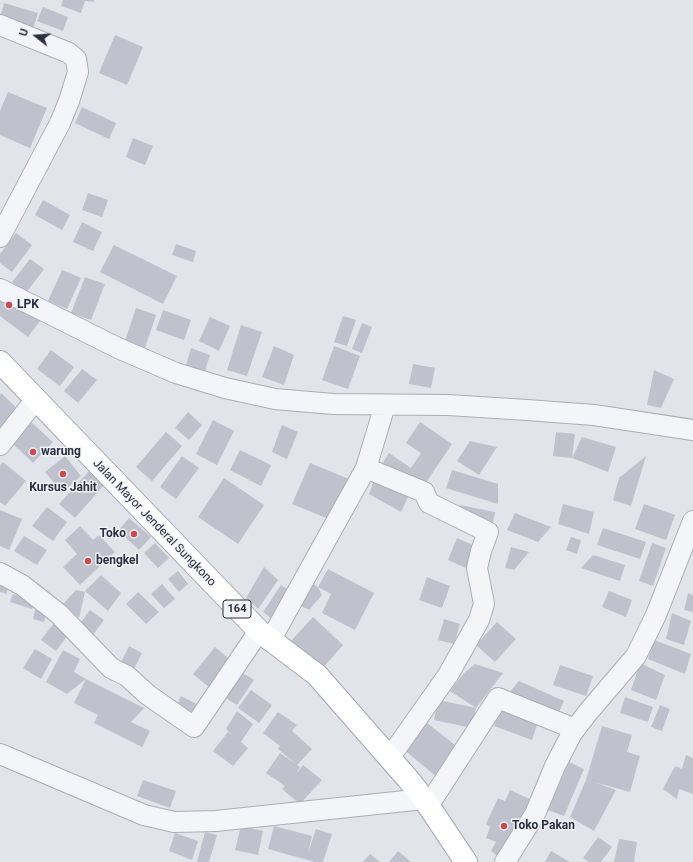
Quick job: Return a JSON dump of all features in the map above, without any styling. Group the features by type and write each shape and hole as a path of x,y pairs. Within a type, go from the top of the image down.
{"main road":[{"name":"Jalan Mayor Jenderal Sungkono","path":"0,362 264,636 317,675 390,757 426,802 466,862"}],"street":[{"path":"0,25 69,53 76,59 78,72 70,101 60,123 0,237"},
{"path":"0,289 118,348 176,373 225,388 275,399 333,404 448,405 594,415 693,430"},
{"path":"0,445 36,399"},
{"path":"0,573 22,584 59,614 111,668 126,676 148,695 194,727 264,636 366,468 385,405"},
{"path":"366,468 424,492 428,503 488,532 477,568 484,604 480,620 448,675 390,757"},
{"path":"506,862 535,814 555,766 575,729 636,656 656,615 693,521"},
{"path":"0,754 144,815 174,822 216,821 426,802 498,698 575,729"}],"building":[{"path":"63,0 94,0 94,2 85,1 81,13 61,6"},
{"path":"4,3 38,13 33,29 0,19"},
{"path":"43,7 68,17 63,31 37,21"},
{"path":"115,35 143,47 127,85 99,73"},
{"path":"8,92 47,108 30,148 0,135 0,111"},
{"path":"82,107 116,123 109,139 75,123"},
{"path":"133,138 153,146 145,165 126,157"},
{"path":"88,193 108,200 102,217 82,210"},
{"path":"43,200 70,215 62,230 35,215"},
{"path":"82,222 102,232 93,251 73,242"},
{"path":"16,233 32,245 12,272 0,263 0,254"},
{"path":"176,244 196,251 193,262 172,255"},
{"path":"114,245 177,276 163,304 100,272"},
{"path":"30,259 44,269 26,293 12,282"},
{"path":"62,270 81,278 67,309 48,301"},
{"path":"85,277 105,284 91,320 71,313"},
{"name":"LPK","path":"2,292 40,321 28,337 0,316 0,294"},
{"path":"136,308 156,315 145,348 125,341"},
{"path":"163,310 191,320 184,340 156,330"},
{"path":"343,316 356,320 347,346 334,342"},
{"path":"210,317 230,326 219,351 199,341"},
{"path":"362,323 372,327 362,353 352,349"},
{"path":"241,325 262,332 247,376 227,370"},
{"path":"274,346 294,355 284,385 262,377"},
{"path":"334,346 360,356 348,389 322,380"},
{"path":"191,348 210,355 205,371 186,365"},
{"path":"51,350 74,367 60,386 37,369"},
{"path":"413,364 435,368 431,388 409,384"},
{"path":"82,369 97,380 78,403 64,391"},
{"path":"654,370 674,379 661,408 647,405"},
{"path":"1,393 19,410 0,430 0,395"},
{"path":"188,412 202,425 189,440 175,428"},
{"path":"213,420 234,431 217,465 196,454"},
{"name":"warung","path":"30,421 53,442 33,463 11,442"},
{"path":"420,422 452,444 419,493 380,467 389,453 411,468 421,453 406,443"},
{"path":"282,425 298,432 287,459 272,452"},
{"path":"166,432 182,446 152,481 136,467"},
{"path":"556,432 575,434 572,458 553,456"},
{"path":"582,437 616,447 608,472 572,458"},
{"path":"470,441 497,447 479,475 457,461"},
{"path":"240,450 271,465 261,486 230,470"},
{"name":"Kursus Jahit","path":"65,456 81,476 62,493 45,472"},
{"path":"182,456 199,468 176,499 160,487"},
{"path":"646,456 631,506 613,500 619,478"},
{"path":"3,462 26,481 5,506 0,502 0,466"},
{"path":"310,463 349,479 331,520 292,504"},
{"path":"452,470 498,484 498,504 446,488"},
{"path":"89,471 104,485 75,518 59,504"},
{"path":"376,475 411,491 401,512 369,494"},
{"path":"224,478 264,505 238,544 198,517"},
{"path":"563,504 594,512 589,534 558,524"},
{"path":"644,504 675,515 666,540 635,529"},
{"path":"460,505 495,512 491,532 455,525"},
{"path":"47,507 67,522 53,541 32,526"},
{"path":"0,510 22,519 9,550 0,546"},
{"path":"515,513 551,527 538,542 507,530"},
{"name":"Toko","path":"129,518 151,537 139,550 118,531"},
{"name":"bengkel","path":"80,526 93,540 99,535 115,552 80,585 63,567 77,554 65,540"},
{"path":"603,528 646,542 640,559 597,545"},
{"path":"24,536 47,550 37,565 14,551"},
{"path":"571,537 581,540 577,554 566,550"},
{"path":"457,538 484,550 475,572 448,560"},
{"name":"bengkel","path":"155,543 169,558 158,568 144,553"},
{"path":"652,543 666,548 653,586 639,581"},
{"path":"511,547 529,552 514,570 505,568"},
{"path":"593,555 625,565 620,581 581,568"},
{"path":"264,567 278,580 258,609 246,598"},
{"path":"328,569 374,593 355,630 322,613 331,594 318,587"},
{"path":"178,571 188,584 179,592 168,579"},
{"path":"101,575 121,593 108,611 85,591"},
{"path":"427,577 450,586 442,608 419,600"},
{"path":"306,580 318,587 322,595 309,610 295,603"},
{"path":"0,581 10,584 6,594 0,592"},
{"path":"162,584 175,599 164,608 151,594"},
{"path":"281,585 292,592 272,619 263,612"},
{"path":"76,590 85,592 79,618 63,604"},
{"path":"609,591 632,600 626,617 602,607"},
{"path":"138,592 159,612 146,624 126,604"},
{"path":"688,593 693,595 693,612 684,610"},
{"path":"13,594 34,601 32,609 10,602"},
{"path":"35,610 46,612 44,622 33,619"},
{"path":"90,610 104,620 92,636 78,626"},
{"path":"672,613 691,621 684,645 666,639"},
{"path":"313,617 343,645 322,669 291,641"},
{"path":"444,619 460,624 454,644 438,640"},
{"path":"497,622 516,639 495,662 476,645"},
{"path":"54,623 68,635 56,651 41,640"},
{"path":"654,640 691,654 685,674 648,659"},
{"path":"129,646 142,653 134,669 121,662"},
{"path":"215,647 233,662 211,689 193,674"},
{"path":"35,649 52,659 41,679 23,668"},
{"path":"63,650 80,659 74,672 86,679 67,694 46,682"},
{"path":"640,663 665,675 656,700 631,690"},
{"path":"475,664 503,673 476,708 450,691 464,673"},
{"path":"560,665 593,676 586,696 553,685"},
{"path":"237,669 254,680 237,705 221,695"},
{"path":"86,679 144,708 131,722 150,731 142,747 94,723 98,715 74,703"},
{"path":"519,681 564,701 555,721 504,699"},
{"path":"251,690 272,705 259,723 238,708"},
{"path":"181,696 196,704 190,717 175,709"},
{"path":"625,697 653,707 648,722 620,713"},
{"path":"438,700 476,708 472,728 434,720"},
{"path":"660,705 670,709 662,731 651,727"},
{"path":"502,706 539,719 532,740 494,726"},
{"path":"237,711 253,724 241,742 248,748 233,766 213,751 228,732 233,736 226,729"},
{"path":"278,712 297,725 292,731 312,749 297,765 300,767 296,774 303,765 322,780 300,804 282,789 285,786 266,773 280,753 296,764 278,749 280,746 263,733"},
{"path":"421,718 460,749 438,778 401,747"},
{"path":"602,726 632,735 627,752 640,756 630,792 594,782 616,790 594,831 570,817 586,780"},
{"path":"686,755 693,758 693,794 679,789 677,799 663,789 675,766 682,769"},
{"path":"569,762 584,769 564,816 548,810"},
{"path":"143,780 176,791 170,808 137,796"},
{"name":"Toko Pakan","path":"510,790 532,800 502,859 491,851 496,842 486,838 490,827 486,824 498,798 505,801"},
{"path":"241,826 263,831 258,855 235,850"},
{"path":"274,826 312,836 308,853 316,829 332,834 323,862 315,862 268,849"},
{"path":"205,832 217,835 209,862 197,862"},
{"path":"175,833 198,841 192,860 169,851"},
{"path":"598,837 612,847 601,862 589,862 583,858"},
{"path":"619,839 637,842 634,862 614,862"},
{"path":"398,851 411,862 389,862"},
{"path":"551,851 570,862 545,862"},
{"path":"370,854 380,862 363,862"}],"place":[{"name":"LPK","path":"9,305"},
{"name":"warung","path":"33,452"},
{"name":"Kursus Jahit","path":"63,474"},
{"name":"Toko","path":"134,534"},
{"name":"bengkel","path":"88,561"},
{"name":"Toko Pakan","path":"504,826"}]}
